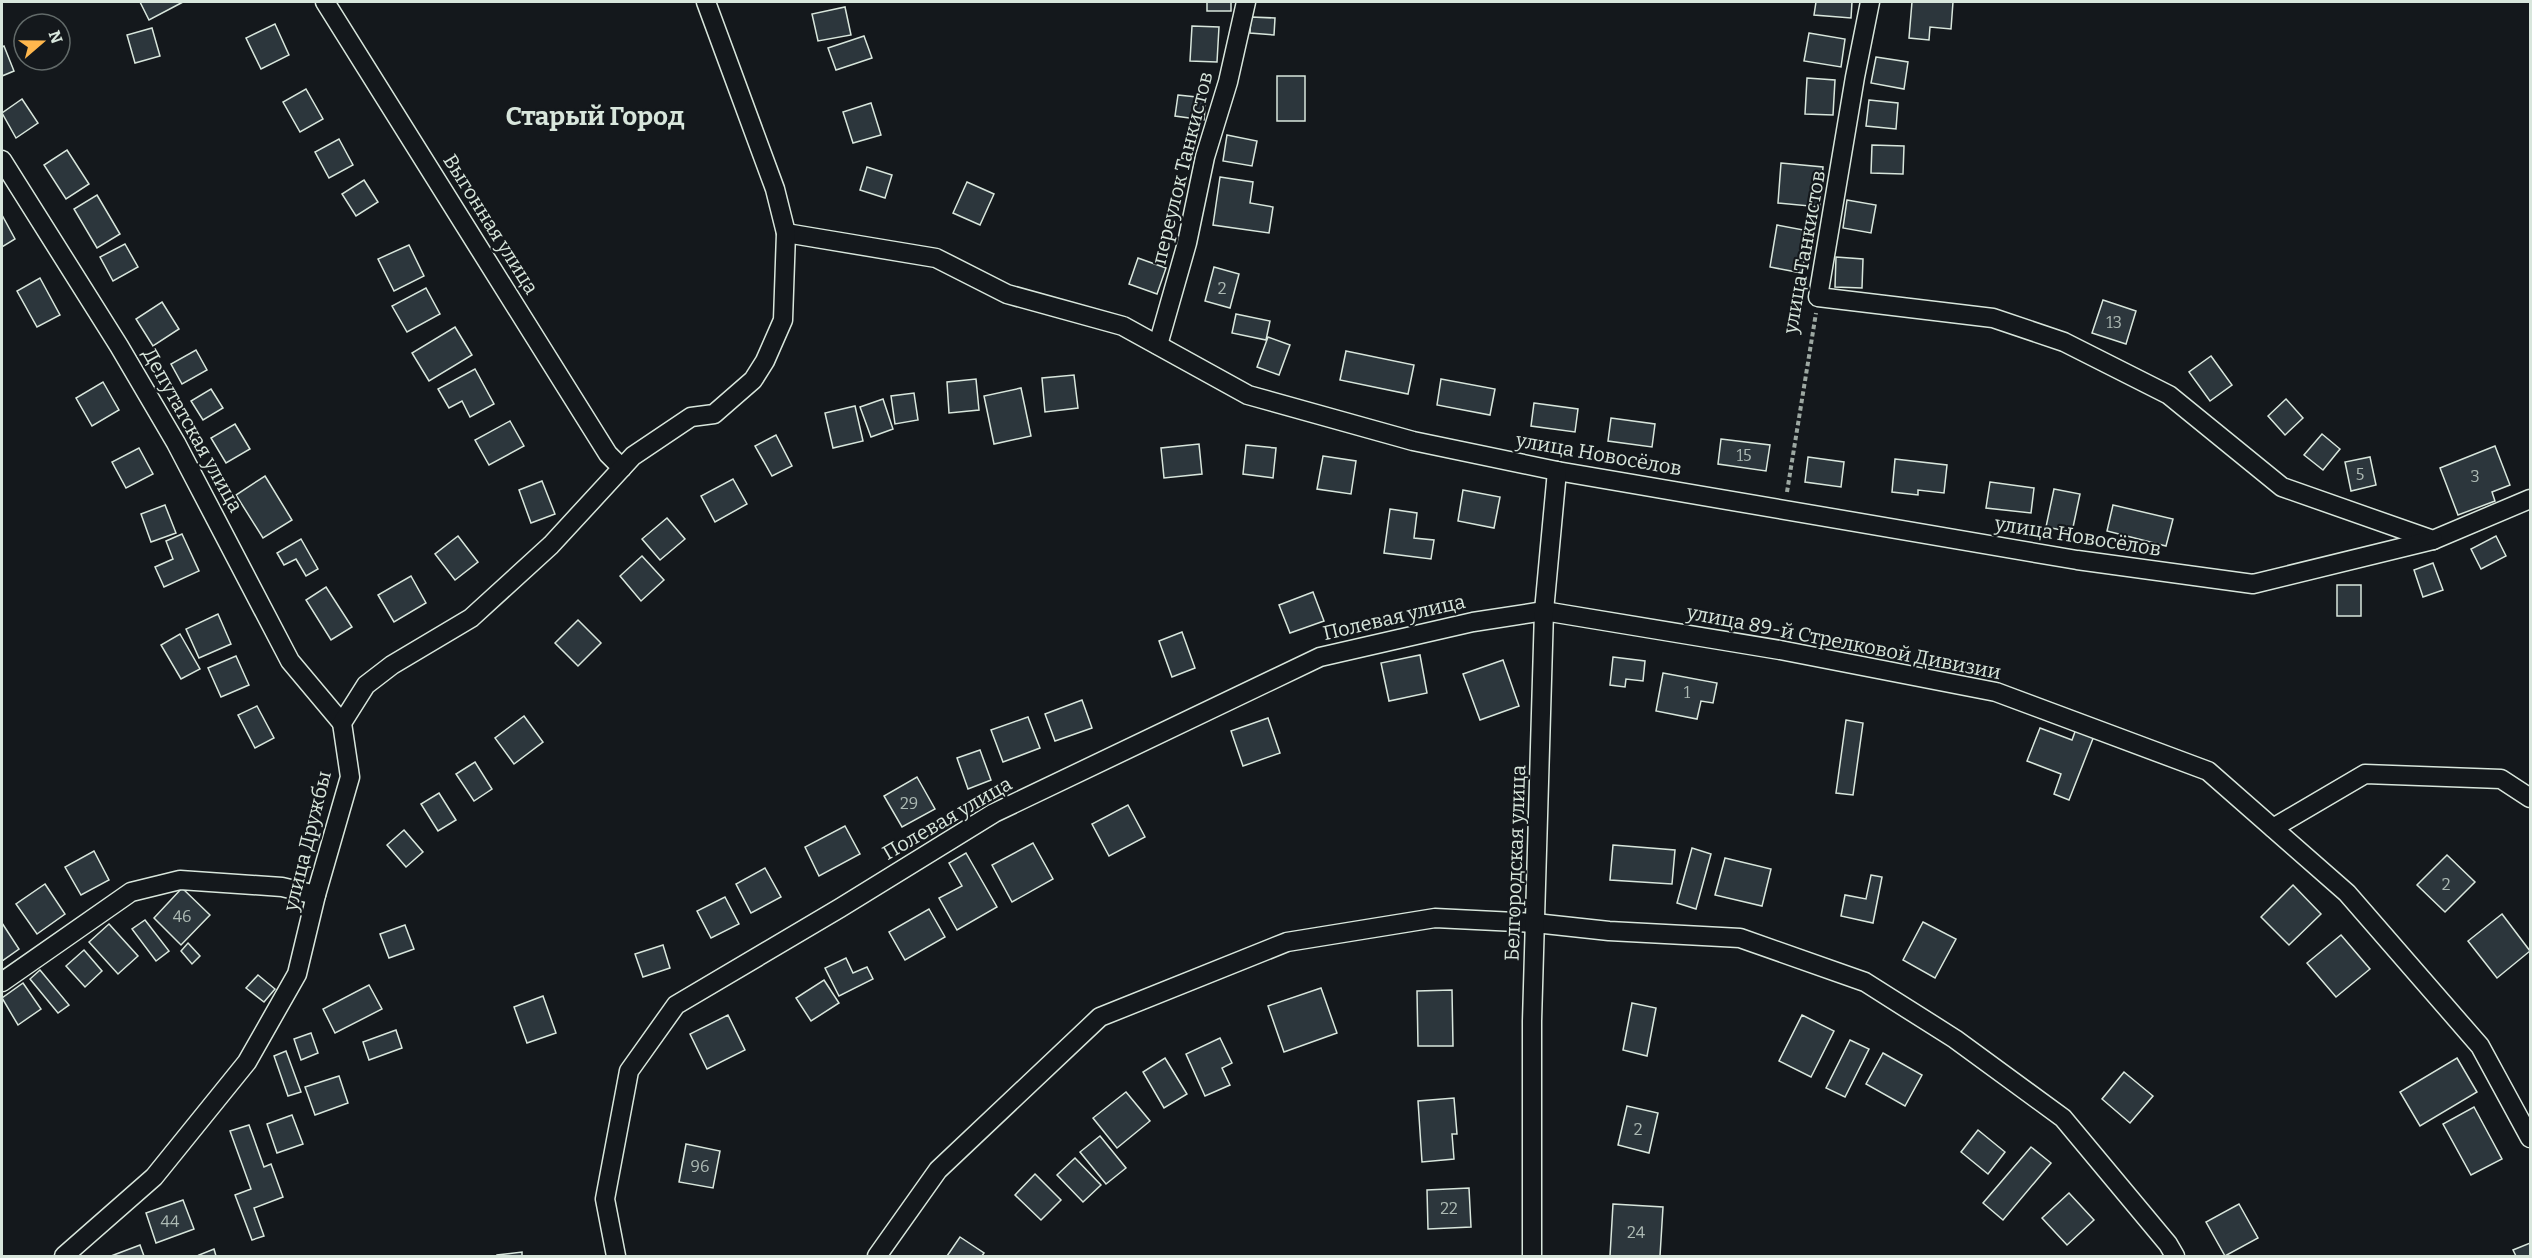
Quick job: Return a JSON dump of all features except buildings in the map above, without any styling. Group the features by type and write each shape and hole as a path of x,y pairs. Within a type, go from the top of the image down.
{"street":[{"name":"Выгонная улица","path":"325,2 608,454 622,468"},
{"path":"342,723 366,685 392,665 471,618 551,545 646,445 692,417 714,414 753,380 765,361 783,320 786,233 775,189 706,2"},
{"name":"переулок Танкистов","path":"1158,345 1187,243 1205,157 1228,82 1246,2"},
{"name":"улица Танкистов","path":"1818,297 1870,2"},
{"name":"Депутатская улица","path":"2,160 120,346 170,433 290,661 342,723"},
{"name":"улица Новосёлов","path":"786,233 936,258 1007,294 1123,326 1248,395 1413,441 1557,471 2077,560 2253,584 2433,540 2530,499"},
{"path":"1818,297 1993,318 2064,342 2169,395 2282,487 2433,540"},
{"name":"Белгородская улица","path":"1532,1257 1532,1021 1544,611 1557,471"},
{"name":"улица 89-й Стрелковой Дивизии","path":"1544,611 1779,650 1996,692 2208,771 2347,893 2480,1046 2530,1138"},
{"name":"Полевая улица","path":"616,1257 605,1199 629,1071 676,1005 840,908 993,813 1163,734 1320,657 1473,622 1544,611"},
{"name":"улица Дружбы","path":"64,1257 154,1177 247,1062 297,974 316,895 350,777 342,723"},
{"path":"2273,828 2365,774 2500,779 2530,798"},
{"path":"2,982 131,892 180,880 282,887 316,895"},
{"path":"877,1257 938,1170 1100,1017 1287,942 1435,918 1740,938 1865,982 1955,1039 2063,1119 2168,1244 2175,1257"}],"path":[{"name":"улица Танкистов","path":"1784,510 1818,297"}],"district":[{"name":"Старый Город","path":"595,116"}]}
